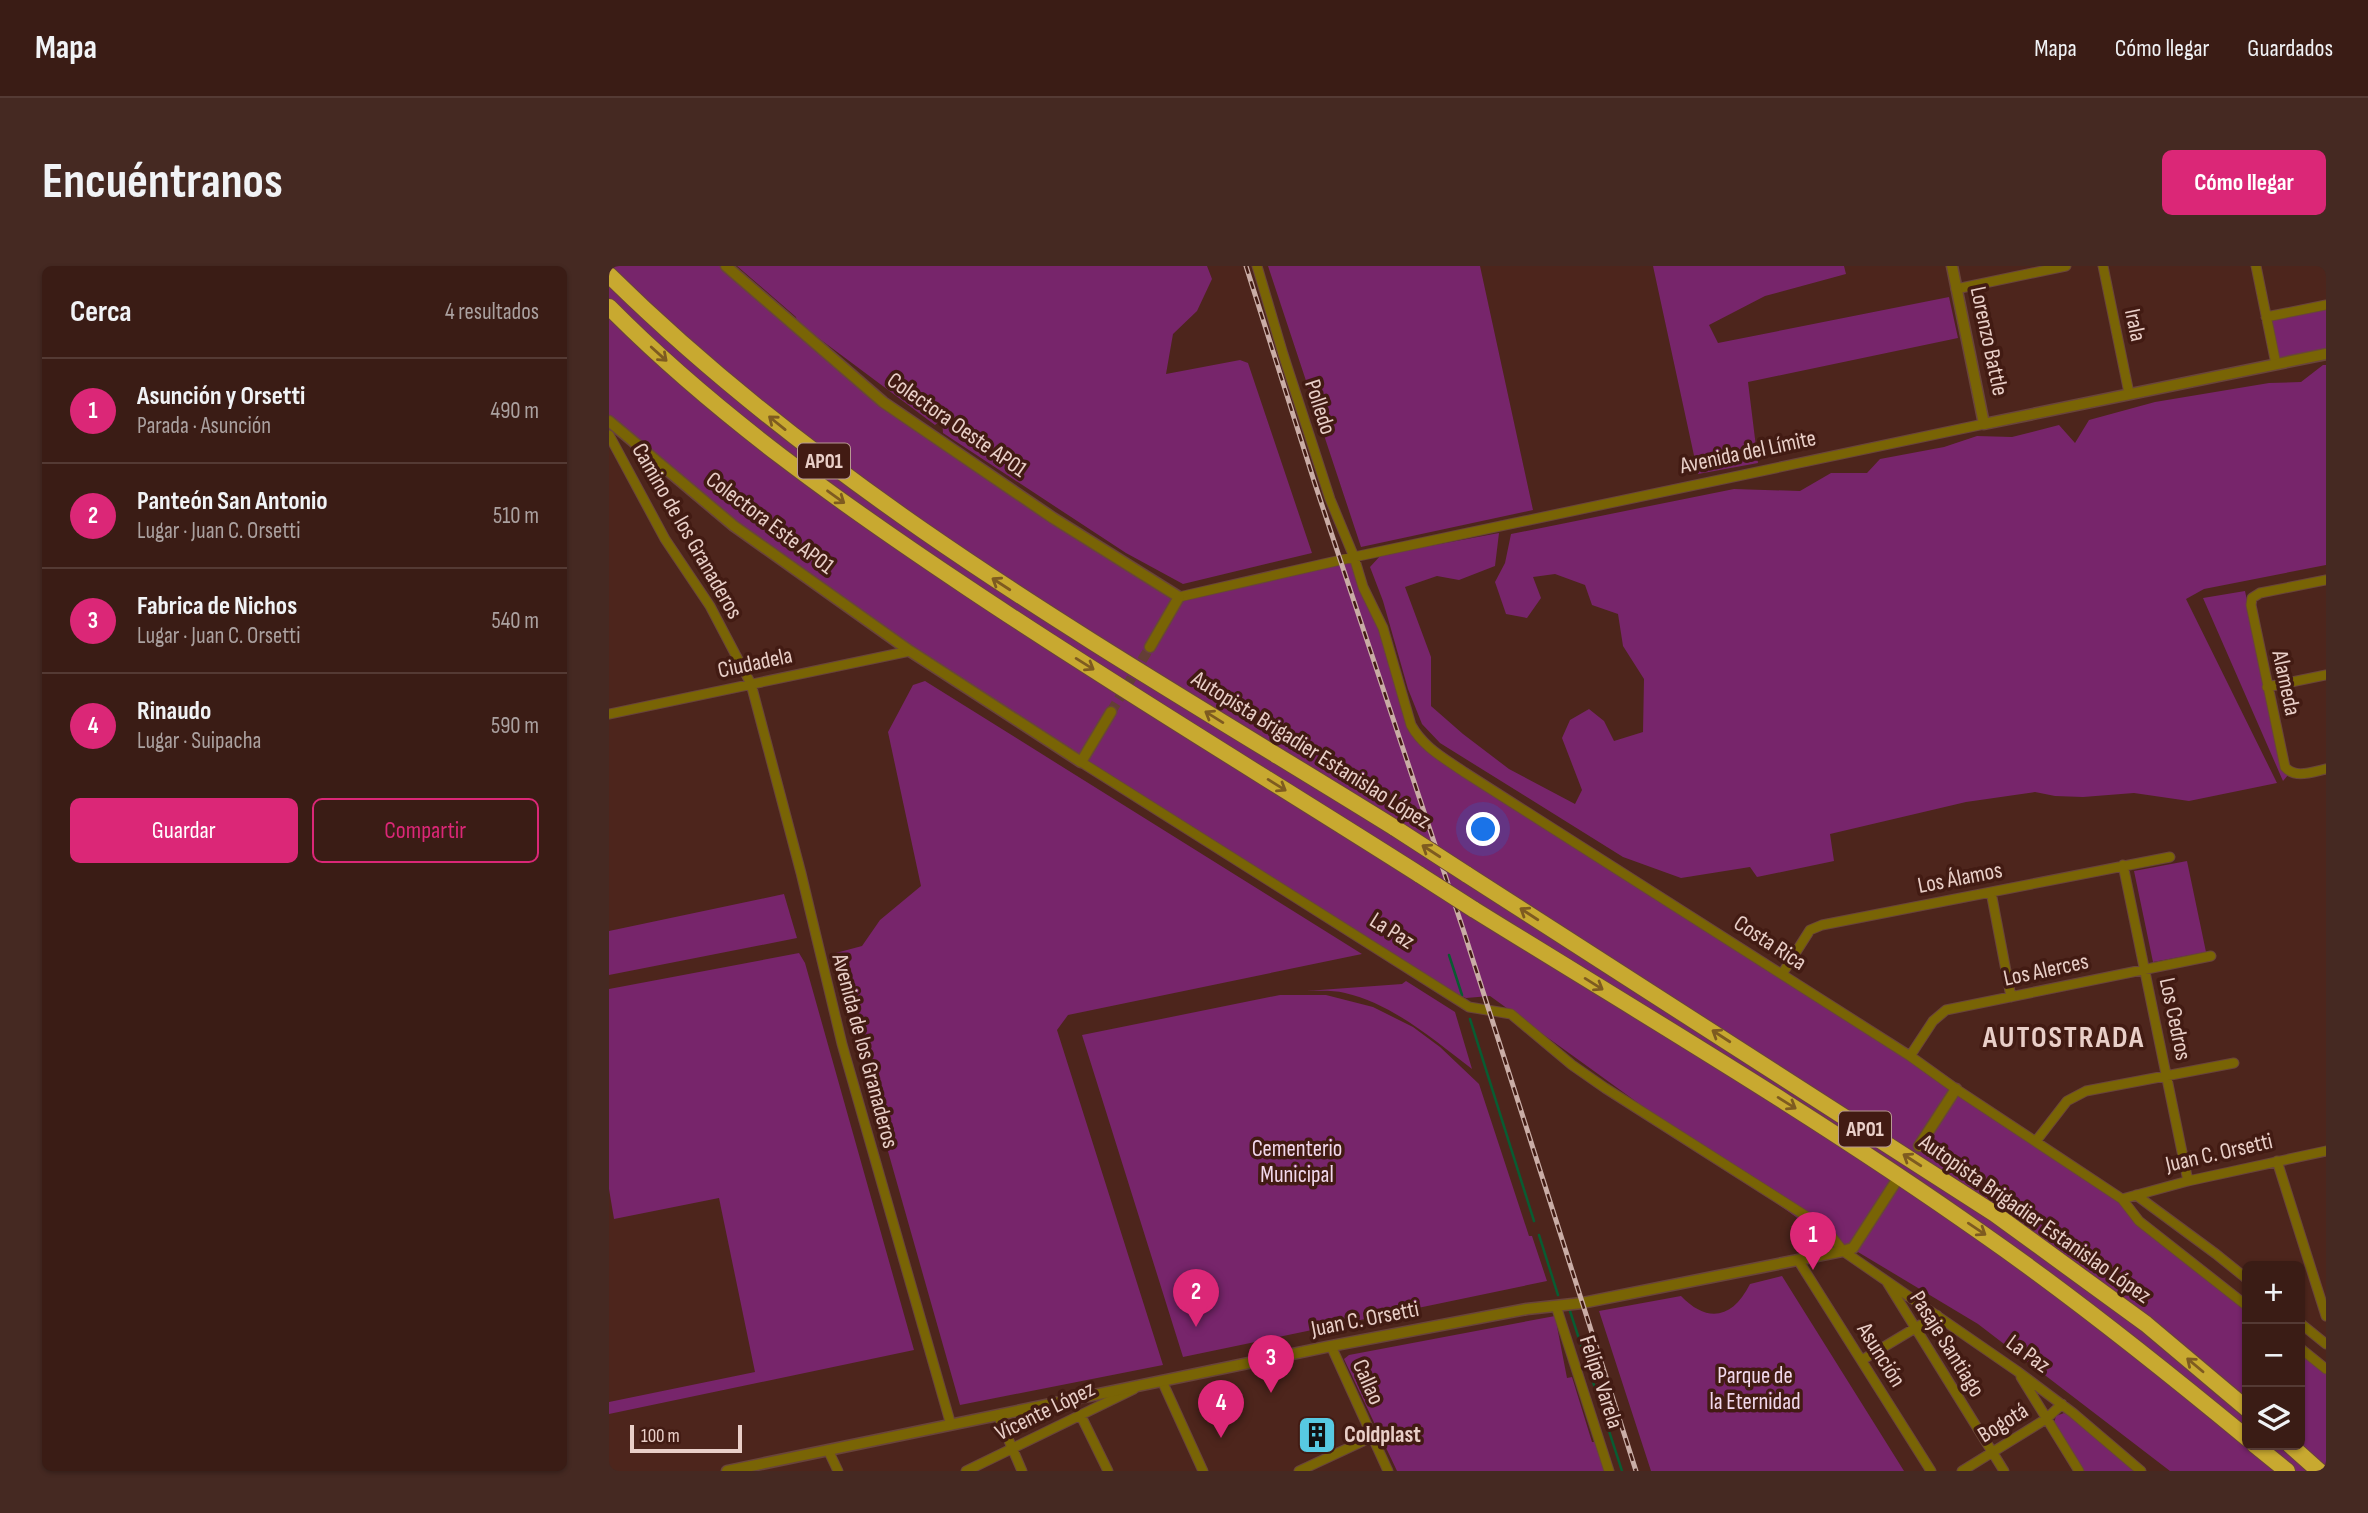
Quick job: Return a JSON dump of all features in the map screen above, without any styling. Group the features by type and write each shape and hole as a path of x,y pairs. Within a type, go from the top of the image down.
{"highway":[{"name":"Autopista Brigadier Estanislao López","path":"609,275 702,361 820,458 923,533 1058,621 1395,828 1995,1214 2146,1324 2242,1405"},
{"name":"Autopista Brigadier Estanislao López","path":"609,307 690,382 785,458 913,552 1027,628 1827,1128 1984,1234 2136,1347 2242,1434"},
{"path":"2261,1450 2287,1471"},
{"path":"2296,1450 2319,1471"}],"street":[{"name":"Colectora Oeste AP01","path":"726,266 883,402 1053,518 1179,597"},
{"name":"Polledo","path":"1257,266 1301,412 1344,538 1354,557"},
{"name":"Lorenzo Battle","path":"1952,266 1984,424"},
{"path":"1957,289 2066,266"},
{"name":"Irala","path":"2103,266 2129,393"},
{"path":"2256,266 2276,364"},
{"path":"2266,317 2326,304"},
{"name":"Avenida del Límite","path":"1179,597 1354,557 2326,354"},
{"name":"Colectora Este AP01","path":"609,421 734,526 910,651"},
{"name":"Camino de los Granaderos","path":"609,435 665,539 710,606 751,684"},
{"name":"Costa Rica","path":"1354,557 1363,587 1383,628 1411,725 1426,746 1910,1056 2122,1199 2139,1221 2242,1302"},
{"name":"Alameda","path":"2326,580 2260,593 2252,598 2251,605 2285,767 2292,774 2326,769"},
{"path":"1150,647 1179,597"},
{"name":"Ciudadela","path":"609,714 910,651"},
{"name":"La Paz","path":"910,651 1469,1007 1511,1014 1605,1088 1817,1223 1843,1251"},
{"path":"2267,687 2326,675"},
{"name":"Avenida de los Granaderos","path":"751,684 801,873 842,1044 951,1425"},
{"path":"1081,762 1111,712"},
{"name":"Los Álamos","path":"1781,974 1810,930 1822,925 2170,858"},
{"name":"Los Cedros","path":"2123,865 2188,1181"},
{"path":"1990,892 2011,997"},
{"name":"Los Alerces","path":"1910,1056 1933,1021 1946,1010 2211,956"},
{"path":"2036,1141 2067,1101 2086,1091 2234,1063"},
{"path":"1919,1146 1956,1089"},
{"name":"Juan C. Orsetti","path":"2122,1199 2188,1181 2326,1151"},
{"path":"2277,1161 2326,1316"},
{"path":"1843,1251 1853,1248 1895,1183"},
{"path":"2136,1195 2242,1275"},
{"name":"Juan C. Orsetti","path":"727,1471 1331,1346 1843,1251"},
{"name":"Pasaje Santiago","path":"1843,1251 1885,1279 2004,1471"},
{"name":"Asunción","path":"1798,1260 1931,1471"},
{"name":"La Paz","path":"1885,1279 2062,1404 2141,1471"},
{"name":"Felipe Varela","path":"1556,1306 1609,1471"},
{"path":"1862,1360 1937,1315"},
{"path":"2302,1324 2326,1344"},
{"name":"Callao","path":"1331,1346 1388,1471"},
{"path":"2305,1352 2326,1369"},
{"path":"2017,1371 2079,1471"},
{"path":"1161,1381 1203,1471"},
{"name":"Vicente López","path":"966,1471 1141,1385"},
{"name":"Bogotá","path":"1962,1471 2046,1419 2062,1404"},
{"path":"998,1415 1022,1471"},
{"path":"1081,1416 1108,1471"},
{"path":"1299,1471 1372,1437"},
{"path":"828,1450 838,1471"}],"green space":[{"path":"609,266 726,266 883,402 1179,597 1354,557 1418,737 2122,1199 2139,1221 2242,1302 2242,1450 2305,1450 2305,1352 2326,1369 2326,1471 2170,1471 1978,1324 1853,1249 1843,1251 1490,996 1466,998 1437,984 1081,762 734,526 609,421"},
{"path":"737,266 1207,266 1212,279 1197,311 1173,334 1166,374 1240,360 1248,363 1312,553 1183,584 1126,553 943,433 942,419 935,425 797,322 796,317"},
{"path":"1268,266 1480,266 1533,510 1361,547"},
{"path":"1653,266 1844,266 1846,274 1765,296 1709,325 1718,343 1949,297 1958,338 1748,382 1758,463 1698,474"},
{"path":"2326,305 2326,354 2276,364 2266,317"},
{"path":"2326,365 2326,565 2204,589 2186,599 2277,783 2189,801 2134,793 2083,797 2035,792 1966,802 1830,834 1834,861 1757,877 1750,867 1681,878 1623,857 1440,743 1422,724 1408,689 1383,601 1370,567 1381,555 1499,533 1495,566 1459,580 1437,576 1405,587 1431,657 1431,706 1509,769 1575,804 1582,790 1562,738 1570,720 1589,709 1604,721 1614,741 1643,732 1644,679 1623,646 1618,614 1592,605 1585,585 1555,574 1533,577 1541,598 1527,618 1506,614 1495,582 1505,563 1511,534 1734,489 1800,491 1831,473 1867,473 1880,459 1944,447 1977,436 2012,437 2059,425 2075,443 2089,420 2155,402 2269,383 2301,382"},
{"path":"2245,591 2283,770 2288,775 2283,781 2203,598"},
{"path":"925,681 1362,954 1068,1015 1057,1030 1163,1365 960,1405 832,954 862,946 880,920 921,886 888,732 913,685"},
{"path":"2187,861 2206,952 2153,962 2134,871"},
{"path":"784,894 797,938 609,975 609,931"},
{"path":"799,953 805,963 914,1350 609,1414 609,1402 755,1372 719,1198 614,1219 609,1189 609,989"},
{"path":"1406,981 1455,1012 1472,1069 1428,1035 1380,1005 1340,992 1306,991 1402,984"},
{"name":"Cementerio Municipal","path":"1280,995 1326,995 1373,1007 1413,1027 1440,1047 1479,1084 1529,1236 1532,1236 1547,1281 1183,1357 1082,1035"},
{"name":"Parque de la Eternidad","path":"1782,1276 1904,1471 1651,1471 1599,1311 1681,1296 1701,1311 1719,1313 1736,1304 1750,1284"},
{"path":"1555,1316 1567,1378 1572,1377 1592,1442 1596,1442 1605,1471 1397,1471 1344,1359 1349,1355"},
{"path":"2064,1413 2135,1471 2083,1471 2054,1423 2056,1416"}],"waterway":[{"path":"1449,955 1462,995"},
{"path":"1470,1019 1534,1221"},
{"path":"1539,1235 1558,1295"},
{"path":"1570,1311 1622,1471"}],"tunnel":[{"path":"1111,712 1150,647"}],"railway":[{"path":"1246,266 1315,484 1464,932 1636,1471"}],"place":[{"name":"Asunción y Orsetti","path":"1813,1270"},
{"name":"Panteón San Antonio","path":"1196,1327"},
{"name":"Fabrica de Nichos","path":"1271,1393"},
{"name":"Coldplast","path":"1317,1435"},
{"name":"Rinaudo","path":"1221,1438"}],"district":[{"name":"AUTOSTRADA","path":"2064,1038"}]}
